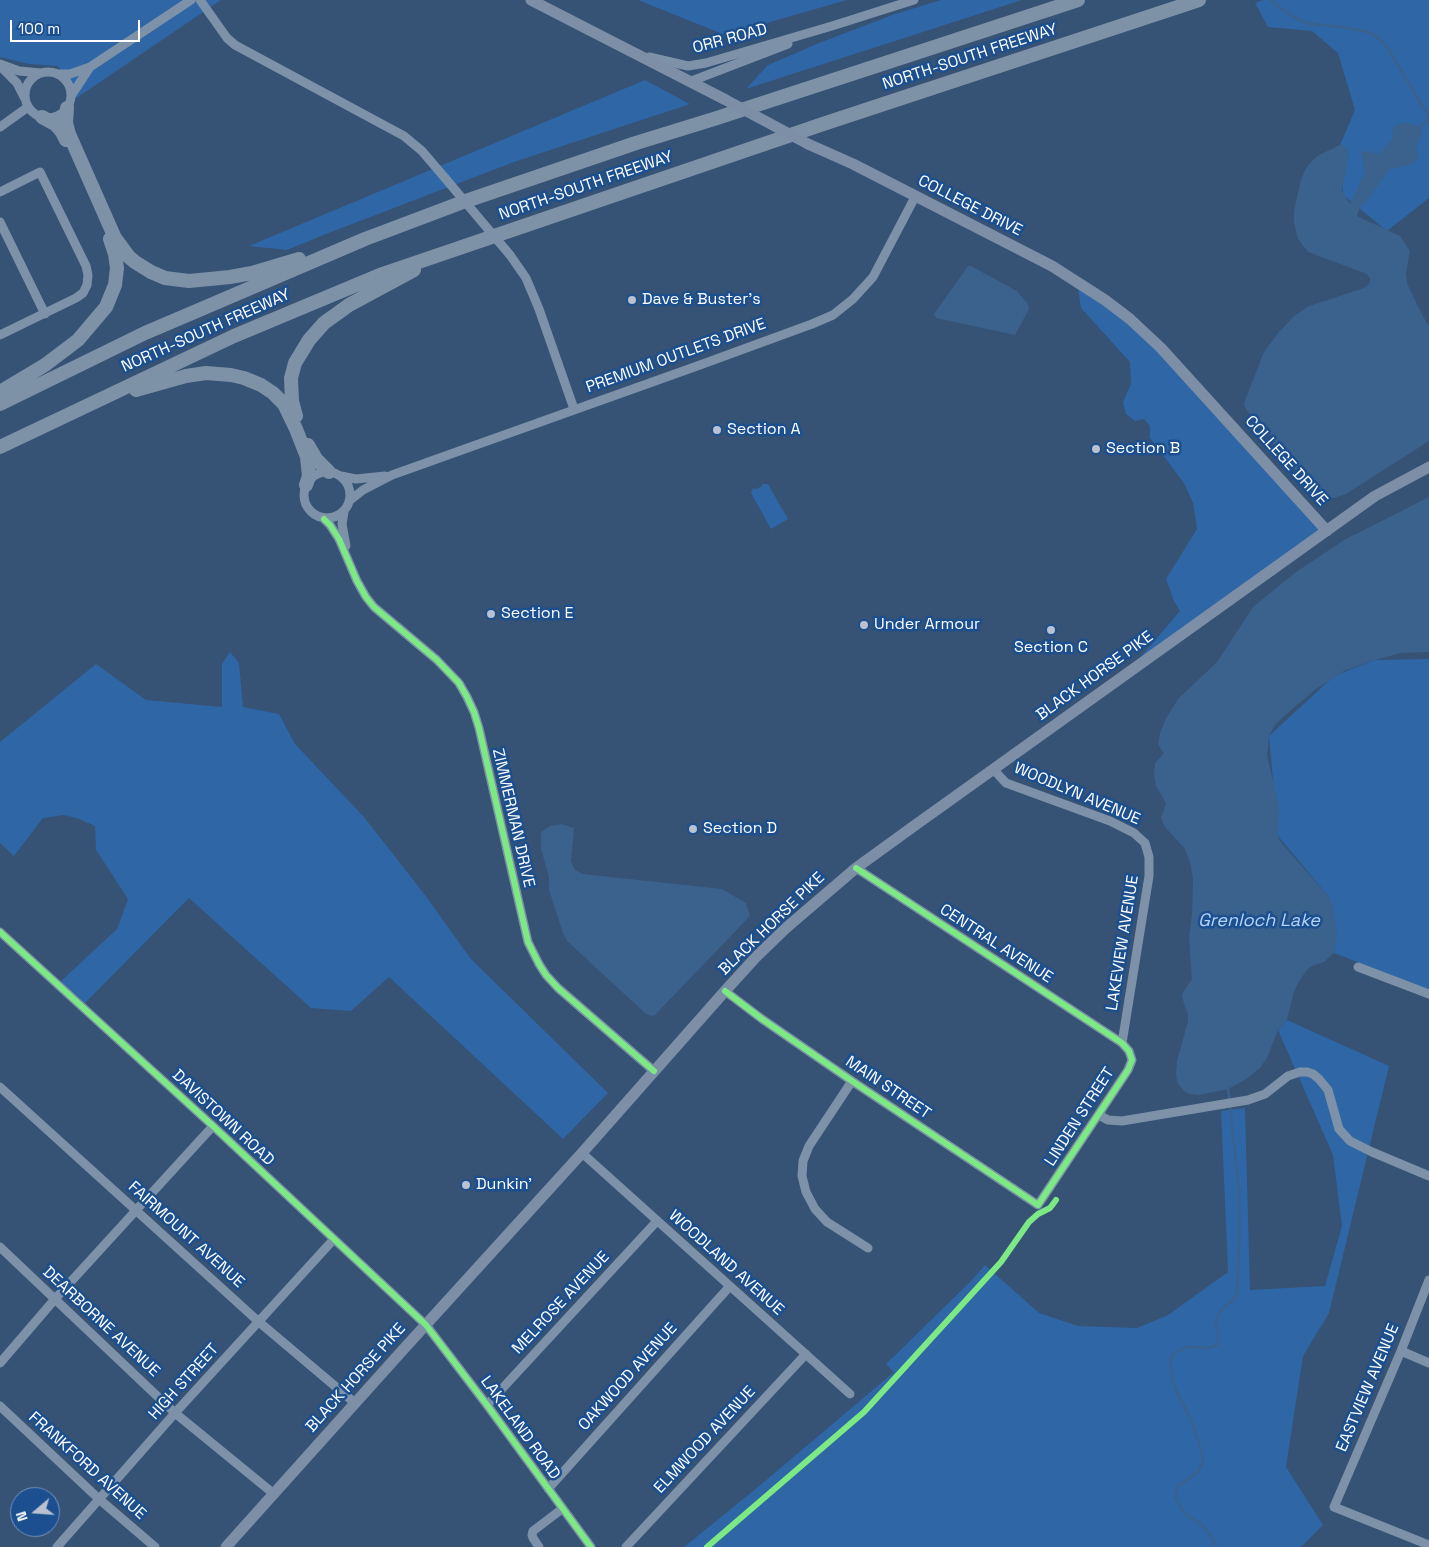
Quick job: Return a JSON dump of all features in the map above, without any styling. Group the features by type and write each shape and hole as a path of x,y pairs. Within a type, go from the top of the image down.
{"highway":[{"name":"NORTH-SOUTH FREEWAY","path":"0,404 145,333 365,239 463,202 627,146 1078,0"},
{"name":"NORTH-SOUTH FREEWAY","path":"0,447 242,332 380,275 823,124 1199,0"},
{"path":"69,102 66,123 69,134 115,238 129,257 151,272 165,278 189,281 230,277 252,273 365,239"},
{"path":"0,392 45,365 78,340 106,307 115,285 116,254 111,241 62,132 55,124 42,117"},
{"path":"335,474 311,451 294,412 291,378 298,356 315,332 335,314 454,250"},
{"path":"56,420 146,386 186,376 206,373 244,378 267,388 284,404 307,457 309,476 306,485"}],"main road":[{"name":"COLLEGE DRIVE","path":"531,0 808,144 853,164 1052,266 1105,300 1130,319 1161,348 1327,531"},
{"name":"BLACK HORSE PIKE","path":"226,1547 582,1153 756,957 786,928 856,868 993,769 1375,496 1429,465"}],"street":[{"path":"0,65 19,71 70,74 90,67 190,0"},
{"path":"200,0 227,38 235,45 404,136 422,151 510,255 526,278 539,309 574,409"},
{"name":"ORR ROAD","path":"634,54 677,64 698,65 914,0"},
{"name":"ORR ROAD","path":"689,82 832,26"},
{"path":"0,65 19,86 27,104 34,113 42,117 56,116 69,102 81,79 90,67"},
{"path":"27,104 25,92 27,85 34,77 41,73"},
{"path":"57,74 66,81 70,89 69,102"},
{"path":"0,126 27,104"},
{"path":"0,192 40,172 86,266 88,275 87,285 83,293 76,298 0,335"},
{"name":"PREMIUM OUTLETS DRIVE","path":"349,501 363,490 392,475 833,315 853,299 873,276 915,196"},
{"path":"0,222 45,314"},
{"path":"335,474 350,488 351,496 344,512 337,517 324,519 315,515 307,507 304,497 306,485 316,475 335,474"},
{"name":"PREMIUM OUTLETS DRIVE","path":"335,474 356,479 392,475"},
{"name":"ZIMMERMAN DRIVE","path":"344,512 343,533 351,566"},
{"name":"ZIMMERMAN DRIVE","path":"324,519 334,531 357,581 374,607 444,666 459,683 467,697 474,712 478,728 528,942 538,964 558,988 654,1071"},
{"name":"WOODLYN AVENUE","path":"993,769 1001,779 1010,785 1110,821 1129,830 1140,837 1147,848"},
{"name":"LAKEVIEW AVENUE","path":"1122,1044 1149,876 1150,857 1147,848"},
{"name":"CENTRAL AVENUE","path":"856,868 1122,1044"},
{"name":"DAVISTOWN ROAD","path":"0,932 213,1126 426,1325"},
{"path":"1358,967 1429,994"},
{"name":"MAIN STREET","path":"726,991 762,1019 852,1081 1038,1205"},
{"name":"LINDEN STREET","path":"1038,1205 1131,1065 1131,1056 1122,1044"},
{"path":"1098,1115 1108,1120 1122,1121 1228,1104 1261,1096 1288,1076 1307,1072 1313,1074 1328,1090 1339,1129 1350,1141 1366,1150 1429,1176"},
{"path":"852,1081 809,1146 803,1161 802,1176 806,1192 815,1209 827,1222 868,1248"},
{"name":"FAIRMOUNT AVENUE","path":"0,1087 259,1322 355,1403"},
{"path":"0,1363 55,1299 213,1126"},
{"name":"WOODLAND AVENUE","path":"582,1153 850,1394"},
{"name":"MELROSE AVENUE","path":"487,1405 657,1220"},
{"name":"HIGH STREET","path":"57,1547 334,1239"},
{"name":"DEARBORNE AVENUE","path":"0,1248 176,1414 274,1494"},
{"name":"EASTVIEW AVENUE","path":"1429,1280 1334,1507 1429,1545"},
{"name":"OAKWOOD AVENUE","path":"548,1489 730,1286"},
{"name":"LAKELAND ROAD","path":"426,1325 591,1547"},
{"path":"1400,1351 1429,1362"},
{"name":"ELMWOOD AVENUE","path":"626,1547 806,1354"},
{"name":"FRANKFORD AVENUE","path":"0,1406 99,1499 155,1547"},
{"path":"539,1547 533,1538 533,1531 562,1509"}],"shaded area":[{"path":"0,0 221,0 75,99 58,66 29,64 0,57"},
{"path":"638,0 847,0 725,35"},
{"path":"941,0 1022,0 746,89 768,65 895,14"},
{"path":"1263,0 1429,0 1429,198 1387,231 1343,195 1340,145 1355,110 1338,53 1312,31 1268,27 1255,3"},
{"path":"645,80 690,104 514,162 287,250 249,246"},
{"path":"1077,282 1130,319 1327,531 1127,673 1180,611 1166,579 1197,529 1193,503 1184,483 1150,438 1150,426 1144,419 1135,421 1126,414 1123,402 1131,384 1130,362 1081,308"},
{"path":"762,484 768,484 788,519 771,529 751,493 753,488 756,489 762,486"},
{"path":"230,652 239,663 243,707 279,714 295,744 364,817 425,895 471,959 608,1093 563,1139 389,977 351,1011 311,1008 189,898 85,1003 60,982 117,929 128,899 96,850 95,826 77,818 64,815 43,818 14,856 0,843 0,742 96,664 146,700 222,707 222,664"},
{"path":"1429,659 1429,990 1334,953 1329,897 1278,836 1269,736 1334,676 1375,660"},
{"path":"1287,1020 1389,1066 1329,1313 1303,1356 1286,1467 1323,1525 1301,1547 684,1547 894,1372 886,1364 985,1265 1039,1313 1078,1326 1137,1328 1168,1315 1228,1272 1221,1111 1245,1108 1250,1290 1325,1286 1342,1226 1333,1155 1278,1030"}],"water":[{"path":"1406,123 1419,126 1421,129 1422,134 1416,147 1418,157 1410,165 1390,169 1360,207 1357,216 1400,236 1410,251 1406,273 1407,283 1429,326 1429,441 1346,494 1334,498 1325,497 1312,488 1274,446 1267,426 1249,413 1244,403 1264,352 1294,316 1309,306 1364,288 1369,284 1370,279 1367,274 1308,252 1298,239 1294,223 1294,211 1300,184 1308,165 1317,156 1343,145 1349,156 1342,192 1350,204 1365,172 1361,152 1370,151 1377,154 1382,151 1392,140 1392,131 1395,125"},
{"path":"968,266 1017,291 1028,304 1029,309 1015,335 936,318 934,314"},
{"name":"Grenloch Lake","path":"1429,497 1429,652 1401,653 1344,671 1316,689 1292,709 1275,725 1269,736 1267,755 1279,806 1278,836 1280,841 1329,897 1333,907 1337,936 1334,953 1324,962 1307,970 1298,983 1287,1020 1278,1030 1267,1058 1260,1068 1245,1080 1228,1089 1199,1095 1190,1094 1184,1091 1177,1082 1176,1073 1177,1061 1188,1021 1182,994 1192,979 1189,938 1193,879 1185,849 1165,827 1161,818 1166,803 1156,786 1154,775 1155,763 1164,753 1158,744 1166,718 1178,699 1217,662 1253,607 1296,572 1344,540"},
{"path":"562,824 574,828 571,861 575,870 583,874 722,889 746,903 750,916 654,1016 646,1014 567,941 563,933 549,890 549,878 541,848 541,832 550,826"}],"waterway":[{"path":"1270,0 1290,15 1309,24 1343,27 1374,35 1386,45 1429,117"},
{"path":"1418,129 1429,119"},
{"path":"1216,1547 1211,1536 1201,1524 1187,1515 1175,1496 1178,1486 1197,1473 1203,1462 1193,1424 1174,1386 1170,1361 1173,1354 1186,1347 1208,1348 1217,1345 1219,1337 1216,1319 1222,1309 1233,1300 1237,1293 1239,1191 1228,1087"}],"cycle path":[{"path":"324,519 339,539 357,581 374,607 437,660 459,683 467,697 479,728 528,942 539,964 558,988 654,1071"},
{"path":"725,991 852,1081 1038,1205 1128,1070 1132,1060 1129,1051 1122,1043 856,868"},
{"path":"0,932 213,1126 426,1325 591,1547"},
{"path":"707,1547 864,1412 1001,1262 1029,1222 1038,1214 1050,1208 1056,1200"}],"place":[{"name":"Dave & Buster's","path":"632,300"},
{"name":"Section A","path":"717,430"},
{"name":"Section B","path":"1096,449"},
{"name":"Section E","path":"491,614"},
{"name":"Under Armour","path":"864,625"},
{"name":"Section C","path":"1051,630"},
{"name":"Section D","path":"693,829"},
{"name":"Dunkin'","path":"466,1185"}]}
